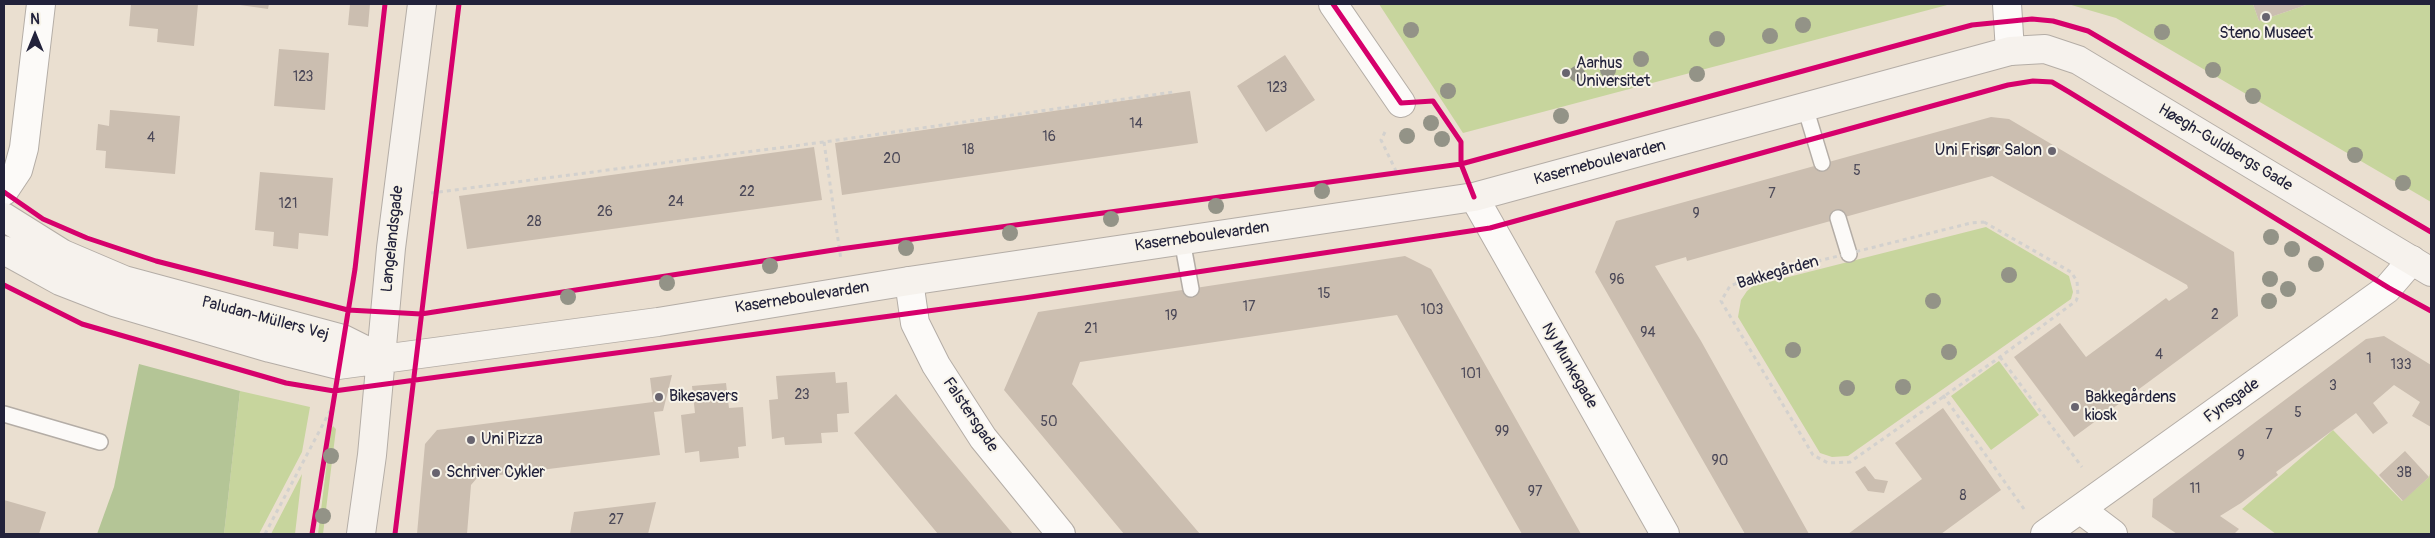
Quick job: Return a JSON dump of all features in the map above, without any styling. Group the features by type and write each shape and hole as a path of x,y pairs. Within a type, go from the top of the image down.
{"street":[{"path":"4,191 18,170 24,148 42,4"},
{"name":"Langelandsgade","path":"361,534 398,193 422,4"},
{"path":"1332,4 1401,103"},
{"path":"2007,4 2010,51"},
{"name":"Høegh-Guldbergs Gade","path":"2010,51 2045,49 2078,60 2422,266"},
{"name":"Kaserneboulevarden","path":"381,358 658,322 910,281 1474,197 2010,51"},
{"name":"Ny Munkegade","path":"1474,197 1665,534"},
{"name":"Paludan-Müllers Vej","path":"4,217 63,254 124,280 343,339 381,358"},
{"name":"Paludan-Müllers Vej","path":"4,250 60,282 114,302 270,348 338,365 381,358"},
{"name":"Fynsgade","path":"2045,534 2387,289 2422,266"},
{"name":"Falstersgade","path":"910,281 915,323 936,365 983,438 1061,534"},
{"path":"2091,501 2113,534"}],"lane":[{"path":"1805,107 1822,163"},
{"path":"1838,218 1849,254"},
{"path":"1182,240 1191,290"},
{"path":"4,414 100,442"}],"path":[{"path":"398,193 436,193 824,142 1173,92"},
{"path":"1388,174 1399,173 1381,140 1401,103"},
{"path":"824,142 846,291"},
{"path":"435,203 437,184"},
{"path":"830,250 850,248"},
{"path":"2000,357 2091,501"},
{"path":"327,430 338,365"},
{"path":"1942,396 2026,511"},
{"path":"264,534 330,412"}],"green space":[{"path":"1379,4 1951,4 1463,133"},
{"path":"2068,4 2253,4 2259,21 2309,4 2431,4 2431,202 2116,18"},
{"path":"1986,227 2069,276 2073,292 2071,299 1848,456 1832,457 1820,453 1738,317 1741,300 1747,291 1753,286"},
{"path":"1999,361 2039,415 1991,450 1951,396"},
{"path":"139,364 240,391 224,534 97,534 114,487"},
{"path":"240,391 310,407 302,452 259,534 224,534"},
{"path":"333,426 336,429 323,534 318,534 331,430"},
{"path":"2333,430 2402,501 2429,477 2431,470 2431,534 2276,534 2242,509"},
{"path":"302,474 295,534 271,534"}],"building":[{"path":"131,4 198,4 194,46 157,42 158,29 129,26"},
{"path":"233,4 269,4 268,9"},
{"path":"350,4 370,4 368,27 348,25"},
{"name":"Steno Museet","path":"2253,4 2309,4 2259,21"},
{"path":"279,49 329,53 325,110 274,106"},
{"path":"1285,55 1315,100 1266,132 1237,86"},
{"path":"1190,91 1198,143 842,195 835,143"},
{"path":"110,110 180,116 175,174 105,168 106,151 96,150 98,124 109,126"},
{"path":"1991,117 2009,119 2234,252 2238,316 2074,437 2014,357 2060,323 2086,357 2166,298 2169,301 2188,288 2187,285 1992,176 1687,261 1686,257 1655,266 1701,341 1809,534 1745,534 1595,272 1616,221"},
{"path":"814,147 822,200 467,249 459,196"},
{"path":"260,172 333,178 328,236 299,233 298,249 273,246 274,232 255,230"},
{"path":"1405,256 1431,269 1581,534 1522,534 1397,315 1080,362 1072,384 1200,534 1124,534 1004,390 1038,312"},
{"path":"2384,336 2431,365 2431,427 2412,416 2420,402 2394,385 2373,403 2388,423 2373,434 2356,413 2276,472 2278,475 2241,503 2220,516 2239,529 2234,534 2177,534 2152,517 2153,499 2366,339"},
{"path":"835,372 836,383 847,382 849,413 837,414 838,432 821,433 822,443 785,445 784,437 772,439 769,400 778,399 776,376"},
{"path":"672,375 663,411 654,412 660,455 477,478 471,485 467,534 417,534 425,444 437,430 653,402 650,378"},
{"path":"726,383 729,408 743,407 746,446 738,447 739,458 700,462 699,451 685,453 681,415 695,413 692,386"},
{"path":"896,394 1013,534 938,534 854,433"},
{"path":"1943,408 2001,490 1941,534 1848,534 1922,479 1895,443"},
{"path":"2405,451 2429,477 2403,501 2379,475"},
{"path":"1865,466 1875,479 1888,481 1884,493 1868,491 1855,472"},
{"path":"4,500 46,512 39,534 4,534"},
{"path":"656,502 648,534 570,534 574,512"}],"cycle path":[{"path":"312,534 355,269 385,4"},
{"path":"395,534 459,4"},
{"path":"1333,4 1401,103 1433,101 1461,142 1461,164 1474,197"},
{"path":"4,192 43,219 87,238 156,261 348,310 421,314 840,249 1461,164 1972,25 2032,19 2053,21 2088,31 2431,232"},
{"path":"4,285 82,324 286,383 334,391 1024,298 1490,228 2008,85 2033,81 2052,82 2389,288 2431,311"}],"place":[{"name":"Steno Museet","path":"2266,17"},
{"name":"Aarhus Universitet","path":"1566,73"},
{"name":"Uni Frisør Salon","path":"2052,151"},
{"name":"Bikesavers","path":"659,397"},
{"name":"Bakkegårdens kiosk","path":"2075,407"},
{"name":"Uni Pizza","path":"471,440"},
{"name":"Schriver Cykler","path":"436,473"}]}
